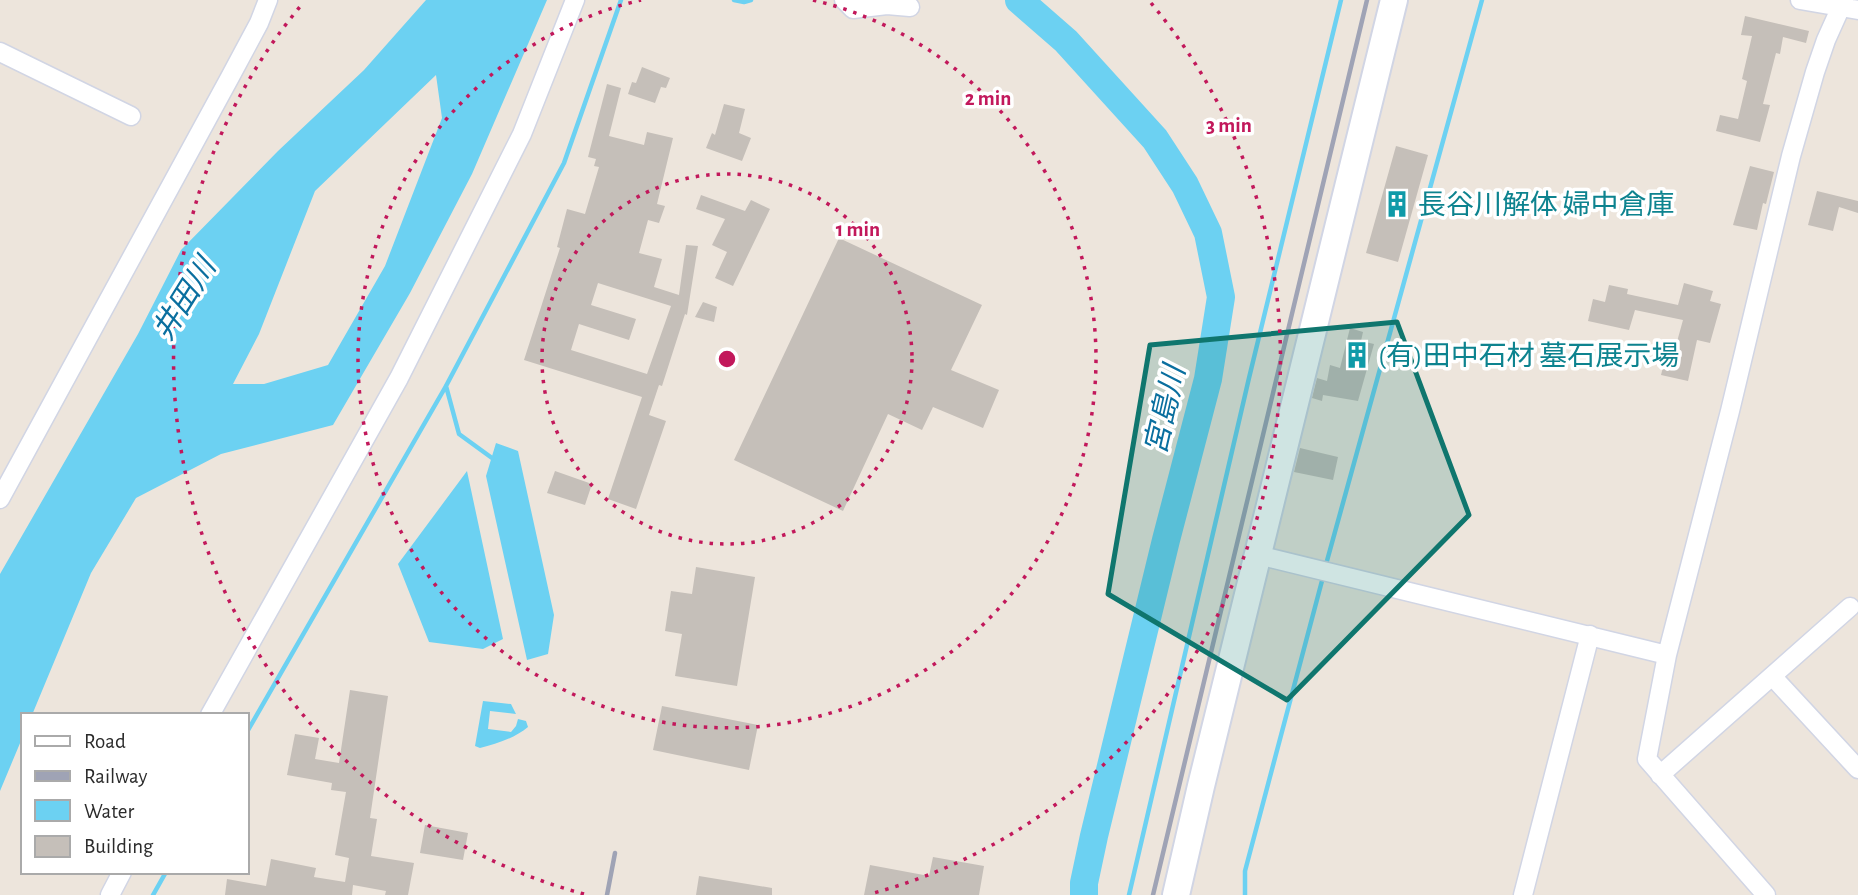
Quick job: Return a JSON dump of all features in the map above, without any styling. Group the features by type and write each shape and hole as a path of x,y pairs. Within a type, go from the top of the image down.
{"street":[{"path":"0,499 229,79 259,23 268,0"},
{"path":"211,713 400,378 522,134 575,0"},
{"path":"844,0 853,9 887,5 910,7"},
{"path":"1176,895 1394,0"},
{"path":"1766,895 1647,759 1667,655 1730,411 1791,156 1826,40 1848,6 1800,0"},
{"path":"0,52 131,116"},
{"path":"1258,555 1667,655"},
{"path":"1660,775 1850,607"},
{"path":"1523,895 1590,635"},
{"path":"1772,676 1858,769"},
{"path":"110,895 121,874"}],"highlighted area":[{"path":"1397,322 1469,515 1287,700 1108,594 1150,345"}],"water":[{"name":"井田川","path":"426,0 547,0 472,174 410,293 333,425 221,454 136,498 91,573 33,713 21,713 21,741 0,791 0,574 138,334 181,250 278,151 364,70","holes":["436,75 442,118 385,266 328,365 264,384 233,384 259,334 315,191"]},
{"path":"496,443 518,451 554,615 548,654 527,660 486,476"},
{"path":"467,471 503,639 483,649 429,642 398,564"},
{"path":"483,701 511,704 516,714 490,711 488,729 511,732 518,719 526,721 528,727 499,742 480,748 475,746"}],"building":[{"path":"1745,16 1809,31 1806,43 1783,37 1780,54 1776,53 1763,104 1770,105 1760,142 1716,131 1720,115 1738,119 1747,81 1742,79 1752,36 1741,35"},
{"path":"642,67 670,78 666,88 661,87 655,103 628,94"},
{"path":"607,84 621,88 609,136 644,145 647,132 673,138 657,204 665,206 659,223 648,220 639,253 662,259 654,287 679,295 686,245 698,246 687,315 685,314 662,386 659,385 649,415 666,421 636,509 608,499 642,397 524,360 560,248 557,247 567,209 585,214 599,167 594,166 596,159 588,157","holes":["598,283 671,306 647,374 571,350 579,324 629,340 636,319 591,305"]},
{"path":"724,104 745,109 739,133 751,138 742,161 706,148 712,133 715,135"},
{"name":"長谷川解体 婦中倉庫","path":"1396,146 1428,155 1398,262 1366,253"},
{"path":"1750,166 1774,172 1757,230 1733,225"},
{"path":"1817,191 1858,201 1858,213 1839,207 1833,231 1808,225"},
{"path":"701,195 745,211 751,200 770,209 733,286 715,278 727,252 712,245 725,219 696,209"},
{"path":"839,238 982,305 951,370 999,390 983,428 933,407 922,430 888,414 843,511 734,460"},
{"path":"1684,283 1713,291 1710,301 1721,304 1710,343 1697,340 1688,381 1661,375 1668,347 1675,349 1683,320 1635,310 1629,330 1588,321 1593,299 1605,302 1609,285 1628,289 1627,294 1678,305"},
{"path":"703,302 717,307 714,322 695,317"},
{"name":"(有)田中石材 墓石展示場","path":"1350,328 1363,332 1361,341 1374,344 1358,401 1323,395 1322,401 1312,398 1317,378 1327,381 1330,365 1340,368"},
{"path":"1300,448 1338,457 1333,480 1294,472"},
{"path":"555,471 592,484 585,505 547,493"},
{"path":"696,567 755,577 737,686 675,676 682,634 665,631 671,591 692,594"},
{"path":"350,690 388,696 370,818 377,819 371,856 414,863 408,895 385,895 386,891 353,885 352,895 225,895 227,879 266,886 271,859 316,868 314,877 345,882 349,858 335,855 346,792 331,790 332,783 287,775 295,734 319,738 315,759 339,763"},
{"path":"662,706 758,725 749,770 653,750"},
{"path":"425,825 468,833 463,860 420,853"},
{"path":"933,857 984,866 979,895 864,895 870,865 929,876"},
{"path":"699,876 772,888 772,895 696,895"}],"waterway":[{"path":"248,730 446,386 564,163 621,0"},
{"path":"734,0 751,0"},
{"name":"宮島川","path":"1019,0 1066,41 1155,139 1185,185 1208,233 1221,297 1208,379 1094,836 1084,895"},
{"path":"1129,895 1249,378 1341,0"},
{"path":"1325,568 1482,0"},
{"path":"446,386 459,434 492,458"},
{"path":"1245,895 1245,871 1323,577"},
{"path":"153,895 165,874"}],"railway":[{"path":"1153,895 1367,0"},
{"path":"607,895 615,853"}],"place":[{"name":"長谷川解体 婦中倉庫","path":"1397,204"},
{"name":"(有)田中石材 墓石展示場","path":"1357,355"}]}
